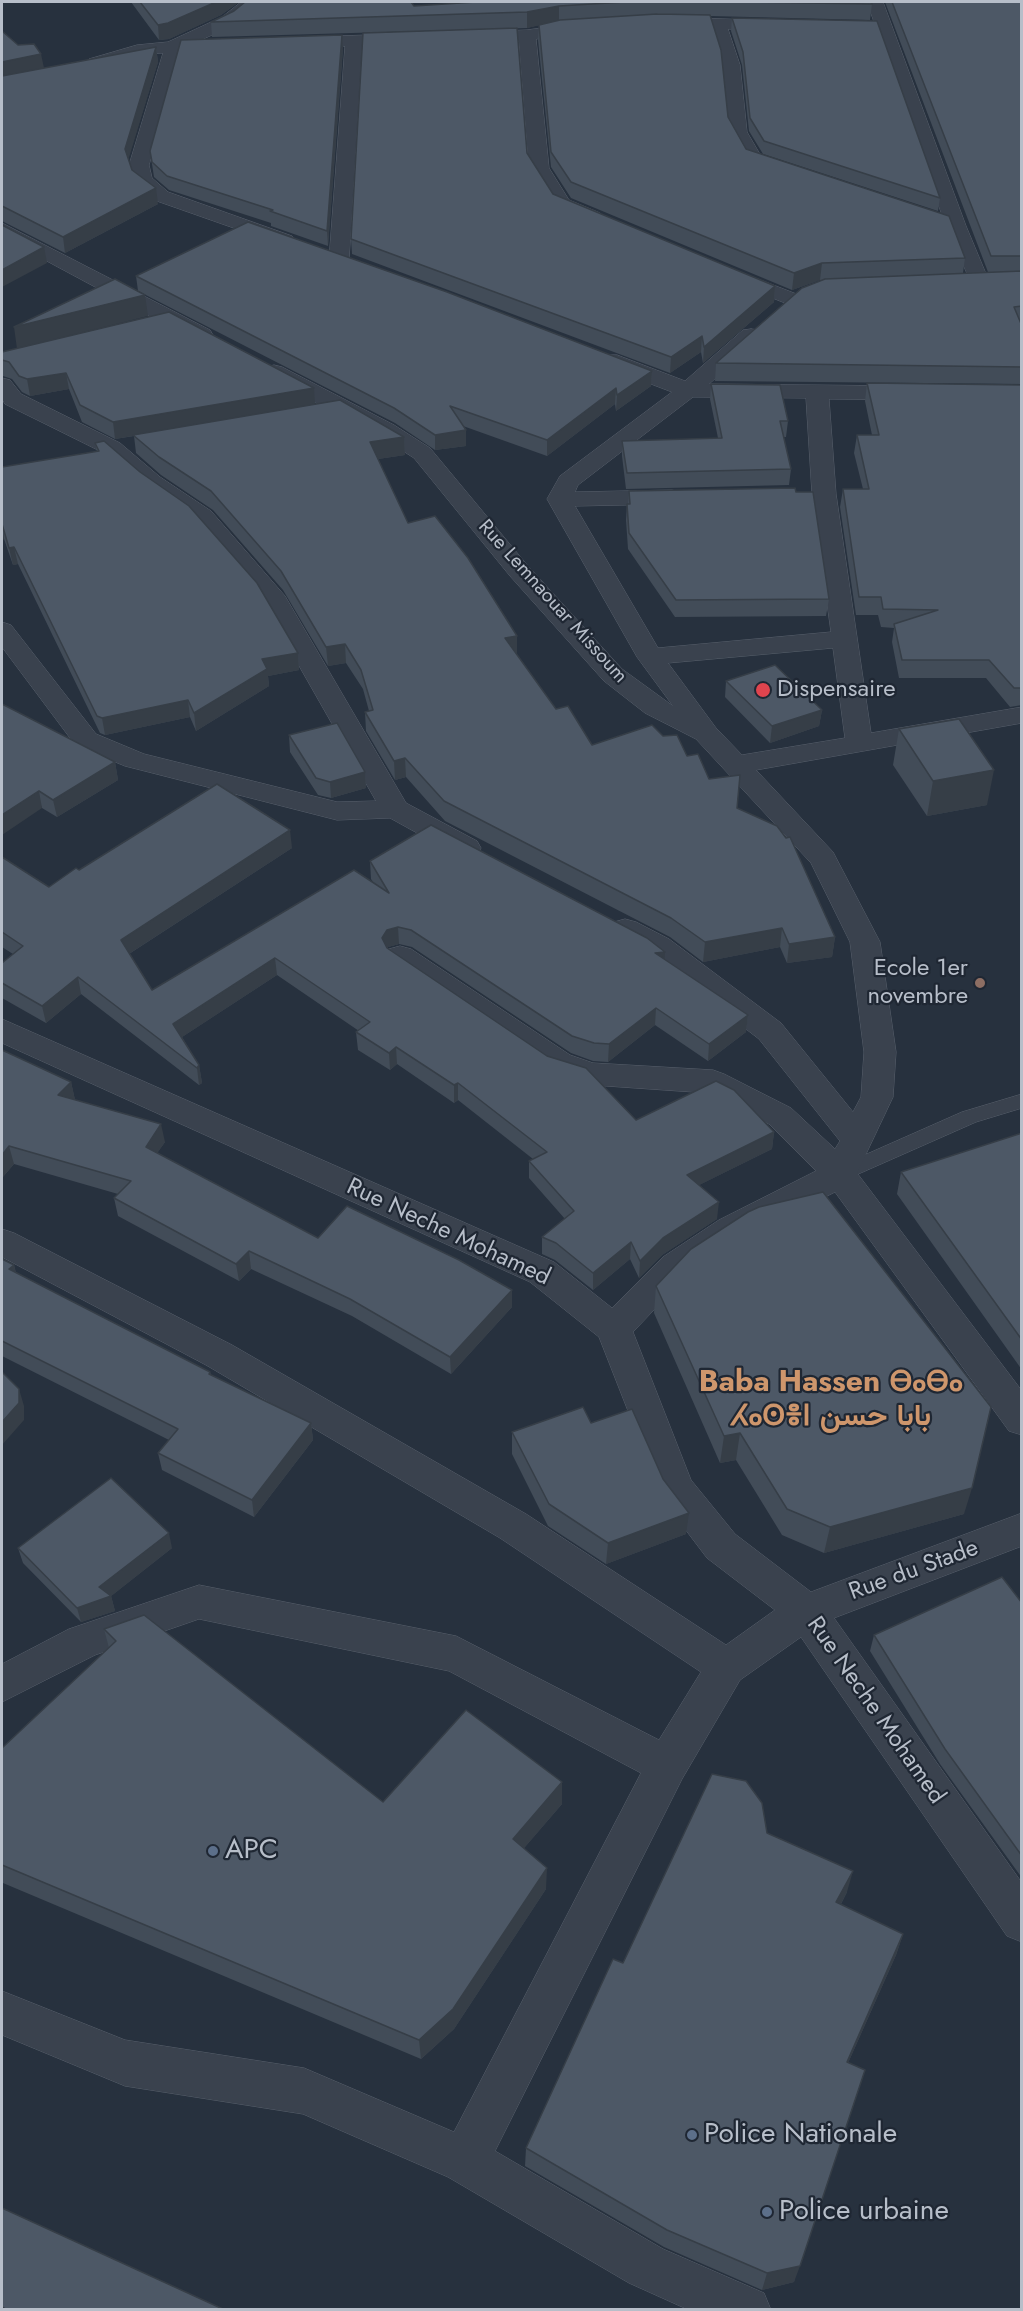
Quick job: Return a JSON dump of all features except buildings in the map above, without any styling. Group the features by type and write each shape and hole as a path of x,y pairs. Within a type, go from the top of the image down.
{"street":[{"path":"251,2 228,21 174,46 138,165 143,180 161,196 360,267"},
{"path":"875,2 876,27 956,226 990,281 957,282"},
{"path":"646,22 788,25"},
{"path":"718,24 730,65 738,132 754,160 799,174"},
{"path":"458,37 527,35 559,28 602,25"},
{"path":"527,35 539,168 562,204 613,226"},
{"path":"282,42 423,38"},
{"path":"339,260 354,40"},
{"path":"75,68 143,49 246,44"},
{"path":"889,204 956,226"},
{"path":"2,229 223,344"},
{"path":"558,499 568,481 688,390 770,318 801,295 715,268"},
{"path":"140,328 172,319"},
{"path":"588,352 688,390 931,393"},
{"name":"Rue Lemnaouar Missoum","path":"253,361 343,410 386,430 422,453 519,571 613,675 654,707 706,733 823,859 865,942 880,1052 877,1096 855,1137 840,1174"},
{"path":"2,385 13,399 124,446 152,482 202,516 272,596 395,809"},
{"path":"818,392 813,494 844,639 858,742"},
{"path":"308,415 343,410"},
{"path":"79,455 124,446"},
{"path":"558,499 697,496"},
{"path":"558,499 650,657 706,733"},
{"path":"2,630 86,740 135,760 337,811 395,809 490,860"},
{"path":"650,657 844,639"},
{"path":"736,765 1022,715"},
{"path":"606,919 658,946 770,1031 855,1137"},
{"path":"400,956 559,1063 592,1074 713,1082 780,1116 840,1174 1022,1420"},
{"name":"Rue Neche Mohamed","path":"2,1030 542,1272 614,1329 676,1489 721,1546 806,1611 1022,1921"},
{"path":"614,1329 675,1266 731,1229 840,1174"},
{"path":"2,1242 219,1355 513,1526 726,1667 667,1765 465,2160"},
{"name":"Rue du Stade","path":"726,1667 806,1611 1022,1529"},
{"path":"2,1684 83,1642 199,1602 456,1654 667,1765"},
{"path":"2,2013 125,2063 304,2091 465,2160 646,2266 747,2310"}],"lane":[{"path":"840,1174 969,1117 1022,1101"}],"place":[{"name":"Dispensaire","path":"763,690"},
{"name":"Ecole 1er novembre","path":"980,983"},
{"name":"APC","path":"213,1851"},
{"name":"Police Nationale","path":"692,2135"},
{"name":"Police urbaine","path":"767,2212"}],"district":[{"name":"Baba Hassen ⴱⴰⴱⴰ ⵃⴰⵙⴻⵏ بابا حسن","path":"831,1401"}]}
